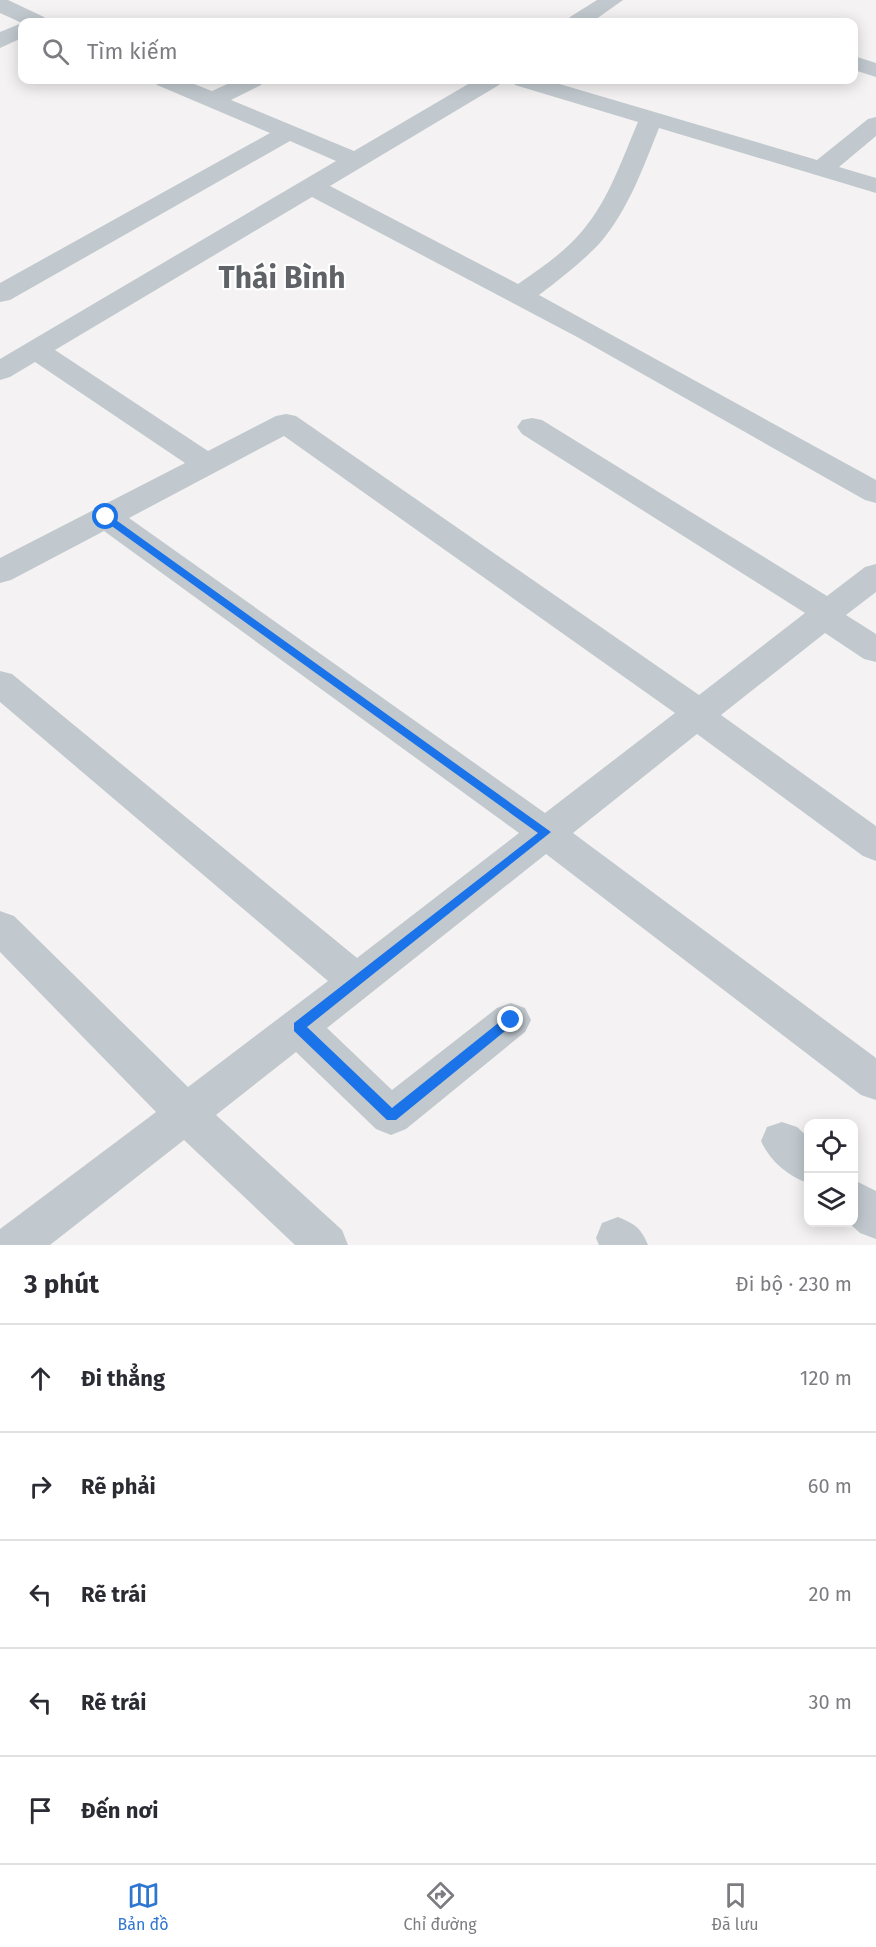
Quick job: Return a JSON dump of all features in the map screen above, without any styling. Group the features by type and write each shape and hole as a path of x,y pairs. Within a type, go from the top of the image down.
{"street":[{"path":"584,18 612,0"},
{"path":"0,5 28,18"},
{"path":"0,41 18,32"},
{"path":"858,64 876,70"},
{"path":"174,84 354,160"},
{"path":"212,100 246,84"},
{"path":"0,371 484,84"},
{"path":"536,84 876,186"},
{"path":"520,296 579,250 599,227 618,193 651,118"},
{"path":"821,169 876,124"},
{"path":"0,294 287,133"},
{"path":"311,186 520,296 876,494"},
{"path":"35,350 207,464"},
{"path":"0,572 286,423 698,714 876,846"},
{"path":"532,427 826,614 876,650"},
{"path":"106,517 546,832 876,1082"},
{"path":"15,1245 357,982 876,575"},
{"path":"0,683 357,982"},
{"path":"0,927 185,1113 326,1245"},
{"path":"298,1027 391,1116 511,1020"},
{"path":"858,1203 876,1218"}],"district":[{"name":"Thái Bình","path":"282,278"}],"route":[{"path":"106,517 546,832 298,1027 391,1116 511,1020"}]}
